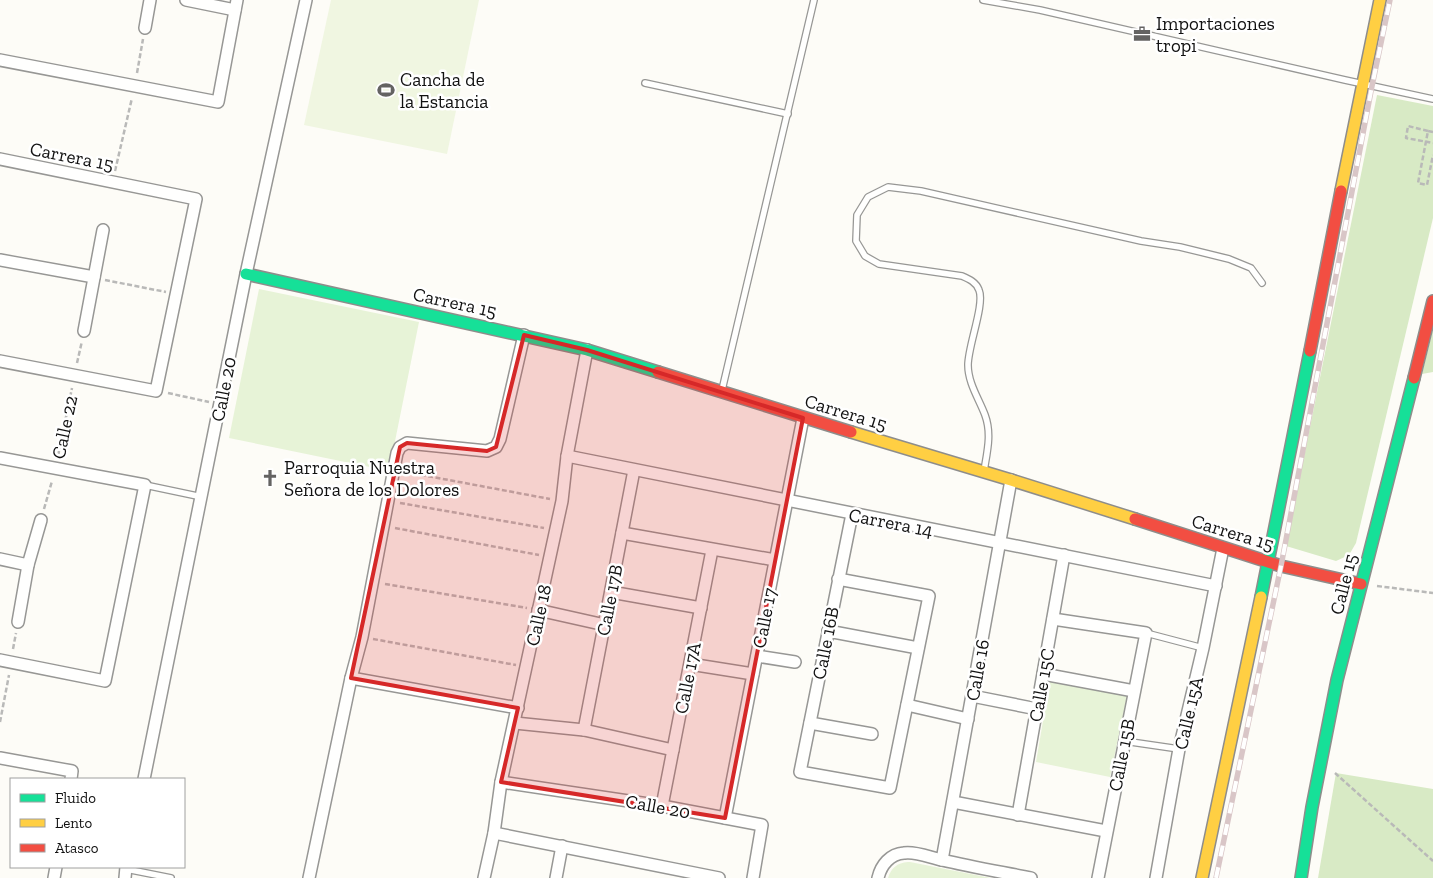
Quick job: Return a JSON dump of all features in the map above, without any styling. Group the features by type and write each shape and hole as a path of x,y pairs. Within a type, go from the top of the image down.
{"street":[{"path":"145,28 150,0"},
{"path":"0,60 218,102 236,5 186,0"},
{"name":"Calle 20","path":"144,778 246,274 306,0"},
{"path":"1202,878 1269,562 1380,0"},
{"name":"Carrera 15","path":"0,159 196,199 175,294"},
{"path":"84,331 103,230"},
{"path":"0,260 94,277"},
{"name":"Carrera 15","path":"246,274 587,350 1011,480 1222,548 1269,562 1361,584"},
{"path":"0,361 156,390 175,294"},
{"name":"Calle 15","path":"1301,878 1337,680 1433,301"},
{"path":"309,878 351,678 362,637 397,453 400,446 407,443 487,451 496,447 500,439 524,336"},
{"name":"Calle 18","path":"484,878 494,833 501,782 562,501 567,456 587,350"},
{"name":"Calle 17","path":"725,818 804,418"},
{"name":"Carrera 14","path":"567,456 1216,586"},
{"path":"0,458 145,485 105,681 0,660"},
{"name":"Calle 17B","path":"584,730 634,470"},
{"name":"Calle 16","path":"942,860 1011,480"},
{"name":"Calle 16B","path":"852,514 800,772 890,788 907,705"},
{"path":"18,622 28,565 41,520"},
{"path":"622,533 775,560"},
{"name":"Calle 15A","path":"1156,878 1179,749 1203,648 1222,548"},
{"name":"Calle 17A","path":"662,806 712,550"},
{"name":"Calle 15C","path":"1018,815 1064,555"},
{"path":"0,559 28,565"},
{"path":"838,579 929,596 907,705 968,719"},
{"path":"611,592 701,608"},
{"path":"538,610 604,625"},
{"path":"1053,619 1146,633"},
{"path":"828,631 918,648"},
{"name":"Calle 15B","path":"1098,878 1146,633"},
{"path":"757,656 795,662"},
{"path":"690,664 753,674"},
{"path":"1043,674 1134,691"},
{"path":"351,678 518,708"},
{"path":"972,696 1037,709"},
{"path":"810,722 872,734"},
{"path":"515,723 584,730 672,750"},
{"path":"0,758 72,775"},
{"name":"Calle 20","path":"501,782 662,806 762,825 753,878"},
{"path":"953,802 1106,830"},
{"path":"494,833 705,877 719,878"},
{"path":"556,878 562,846"},
{"path":"878,878 883,865 892,856 911,852 1031,878"}],"lane":[{"path":"721,392 814,0"},
{"path":"983,0 1040,10 1433,99"},
{"path":"645,83 788,114"},
{"path":"984,472 989,444 989,429 986,416 970,380 967,367 968,353 980,301 979,290 972,281 962,276 879,264 865,256 856,241 857,215 868,198 888,187 921,191 1229,259 1251,268 1262,283"},
{"path":"145,485 202,496"},
{"path":"1146,633 1203,648"},
{"path":"1124,741 1179,749"},
{"path":"126,871 171,878"}],"path":[{"path":"112,182 135,85 145,28"},
{"path":"1433,132 1408,126 1406,138 1433,143"},
{"path":"1428,131 1418,183 1427,185 1433,155"},
{"path":"94,277 175,294"},
{"name":"Calle 22","path":"41,520 55,468 84,331"},
{"path":"156,390 220,404"},
{"path":"393,470 562,501"},
{"path":"388,501 556,530"},
{"path":"384,526 550,557"},
{"path":"372,582 538,610"},
{"path":"1361,584 1433,593"},
{"path":"362,637 527,668"},
{"path":"1321,760 1433,861"}],"highlighted area":[{"path":"524,335 587,350 803,418 725,818 501,782 518,708 351,678 400,447 407,443 487,451 496,447"}],"green space":[{"name":"Cancha de la Estancia","path":"331,0 479,0 447,154 304,125"},
{"path":"1377,95 1433,106 1433,218 1356,543 1349,555 1336,561 1286,546"},
{"path":"259,289 419,322 389,471 229,438"},
{"path":"1433,329 1433,372 1422,374"},
{"path":"1050,680 1127,696 1110,777 1036,762"},
{"path":"1336,773 1433,789 1433,878 1318,878"},
{"path":"910,862 991,878 888,878 895,867"}],"railway":[{"path":"1216,878 1281,566 1390,0"}],"traffic: fast":[{"path":"246,274 587,350 658,372"},
{"path":"1261,597 1310,351"},
{"path":"1301,878 1312,807 1337,680 1414,378"}],"traffic: slow":[{"path":"1341,191 1380,0"},
{"path":"851,432 1135,519"},
{"path":"1202,878 1261,597"}],"traffic: jam":[{"path":"1310,351 1341,191"},
{"path":"1414,378 1433,301"},
{"path":"658,372 851,432"},
{"path":"1135,519 1281,566 1361,584"}],"place":[{"name":"Importaciones tropi","path":"1142,34"},
{"name":"Cancha de la Estancia","path":"386,90"},
{"name":"Parroquia Nuestra Señora de los Dolores","path":"270,478"}]}
